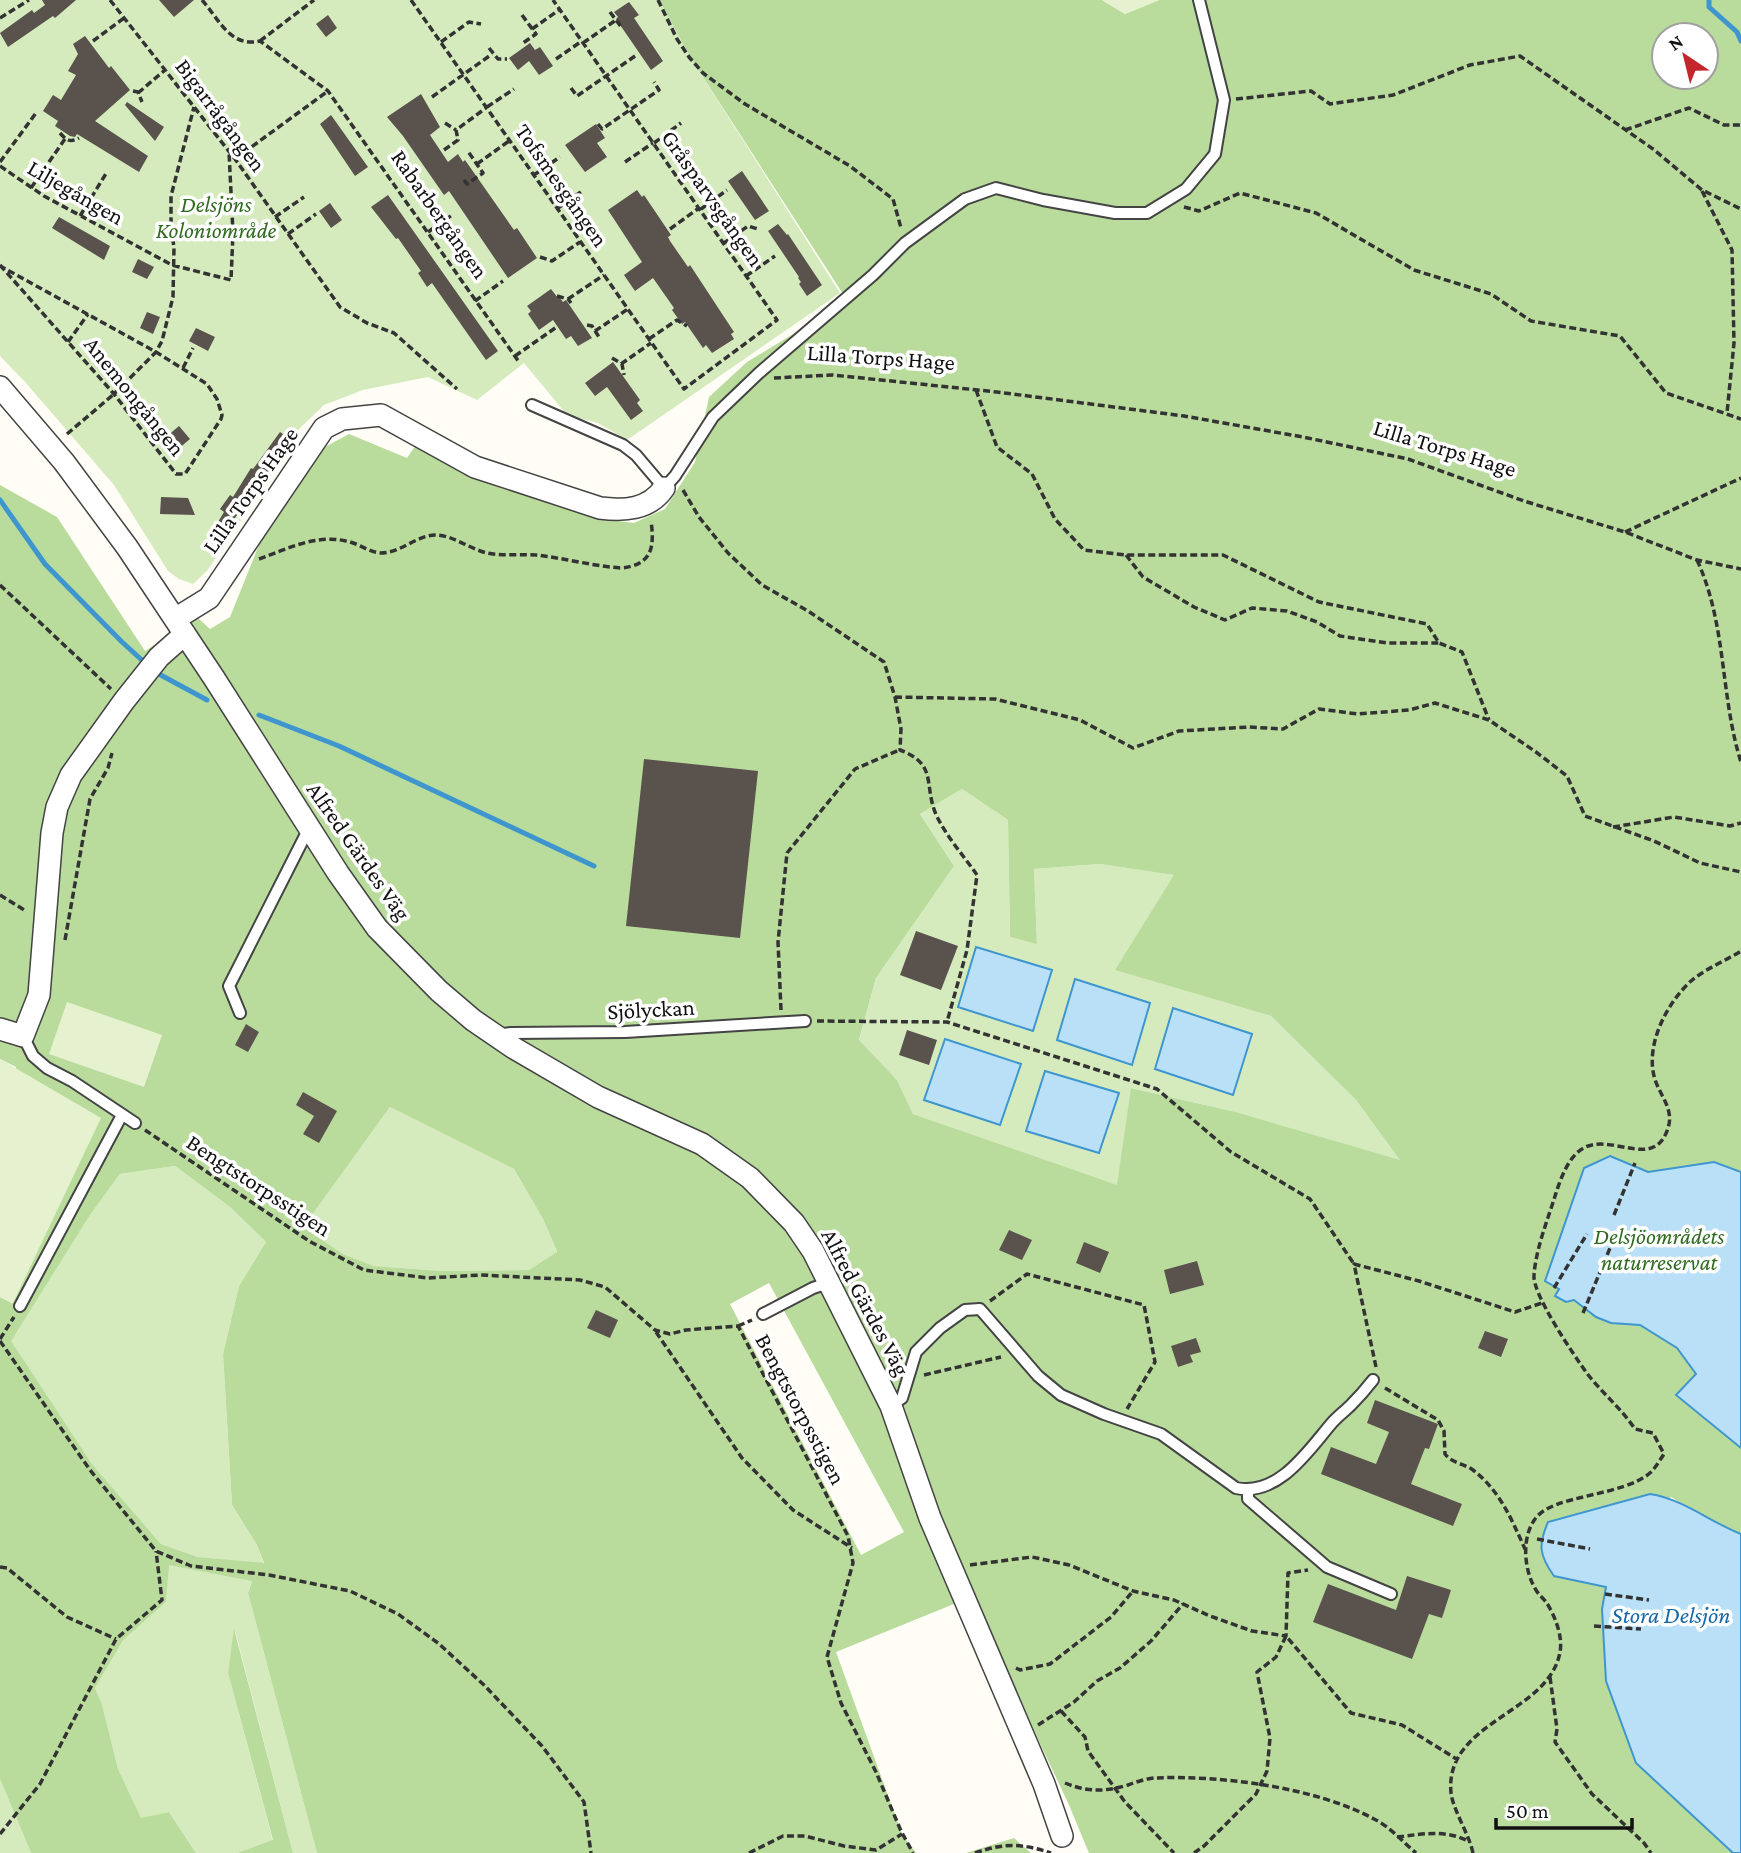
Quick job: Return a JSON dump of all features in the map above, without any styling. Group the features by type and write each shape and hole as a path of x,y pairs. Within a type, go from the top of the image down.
{"street":[{"name":"Alfred Gärdes Väg","path":"0,387 97,504 377,928 452,1003 500,1038 598,1097 702,1144 750,1178 794,1223 813,1251 891,1406 930,1518 1044,1784 1057,1844"},
{"name":"Lilla Torps Hage","path":"23,1036 39,995 52,833 57,807 71,775 180,627 209,598 324,428 342,419 381,415 475,467 555,495 620,511 646,504"},
{"path":"646,504 670,482"},
{"path":"0,1029 23,1036"}],"lane":[{"path":"533,405 623,445 670,482 713,417 759,373 873,275 905,243 965,199 996,188 1115,213 1147,213 1186,189 1216,154 1224,100 1199,0"},
{"path":"240,1013 229,986 309,828"},
{"name":"Sjölyckan","path":"500,1038 511,1033 625,1032 805,1021"},
{"path":"23,1036 33,1056 47,1068 72,1081 135,1123"},
{"path":"20,1306 122,1115"},
{"path":"763,1314 813,1287 828,1283"},
{"path":"980,1309 1038,1376 1061,1395 1161,1434 1236,1488 1248,1490 1278,1479 1300,1460 1373,1380"},
{"name":"Alfred Gärdes Väg","path":"891,1406 902,1398 916,1352 940,1328 965,1310 980,1309"},
{"path":"1248,1490 1248,1499 1327,1567 1391,1594"}],"path":[{"path":"0,18 29,0"},
{"name":"Bigarrågången","path":"110,0 229,152 333,299 345,312 394,333 457,388"},
{"name":"Rabarbergången","path":"202,0 230,36 251,43 260,41 328,90 519,362"},
{"path":"260,41 314,0"},
{"name":"Tofsmesgången","path":"411,0 684,389"},
{"name":"Gråsparvsgången","path":"553,0 777,320 684,389"},
{"path":"658,0 677,39 704,73 745,104 850,166 892,199 905,243"},
{"path":"532,29 559,9"},
{"path":"610,12 622,29"},
{"path":"522,15 536,34 523,43"},
{"path":"93,41 124,18"},
{"path":"556,59 616,20"},
{"path":"440,42 469,22 481,24"},
{"path":"489,48 498,59 507,59"},
{"path":"432,97 492,54"},
{"path":"572,88 577,96 638,54"},
{"path":"1224,100 1311,91 1330,104 1393,95 1470,65 1520,56 1653,149 1702,190 1741,209"},
{"path":"138,93 165,70"},
{"path":"598,124 602,129 659,90 654,82"},
{"path":"456,130 514,89"},
{"path":"234,159 328,90"},
{"path":"133,91 138,93 142,102"},
{"path":"53,449 156,352 167,327 173,297 171,196 194,107"},
{"path":"1625,130 1689,108 1724,125 1741,125"},
{"path":"0,164 36,113"},
{"path":"444,122 456,130 458,140 444,150"},
{"path":"625,162 681,123"},
{"path":"60,133 65,139 73,141 79,138"},
{"path":"31,188 65,139"},
{"path":"477,164 510,141"},
{"path":"464,180 467,184 483,173 467,150"},
{"name":"Liljegången","path":"0,164 31,188 172,265 231,279 233,233 229,152"},
{"path":"534,175 560,157"},
{"path":"80,216 107,172"},
{"path":"670,229 727,190"},
{"path":"1702,190 1732,250 1734,343 1727,413"},
{"path":"557,209 582,191"},
{"path":"1165,202 1199,211 1240,193 1316,213 1414,270 1491,294 1531,321 1619,336 1666,393 1741,419"},
{"path":"275,217 304,197"},
{"path":"288,234 316,214"},
{"path":"427,232 452,215"},
{"path":"723,243 748,226 758,229"},
{"path":"540,257 552,261 580,242"},
{"path":"747,276 775,256"},
{"name":"Anemongången","path":"1,266 156,352 207,384 217,399 222,415 185,474 176,474 114,394 1,266"},
{"path":"557,296 569,301 604,275"},
{"path":"475,301 503,281"},
{"path":"595,331 628,309"},
{"path":"68,342 88,314"},
{"path":"621,364 677,320 687,326"},
{"path":"515,356 558,326"},
{"path":"587,326 592,326 599,337"},
{"path":"183,369 193,348"},
{"path":"612,358 621,364 624,375"},
{"name":"Lilla Torps Hage","path":"759,373 766,379 834,375 976,390 1184,416 1303,437 1408,459 1524,501 1625,532 1697,561 1741,569"},
{"path":"976,390 997,447 1032,474 1055,519 1084,550 1126,555 1223,555 1319,602 1427,624 1439,643"},
{"path":"1625,532 1741,478"},
{"path":"670,482 728,553 762,585 808,611 884,662 901,729 900,750"},
{"path":"230,564 240,567 310,540 331,537 383,553 404,548 432,535 444,536 490,553 536,555 600,567 634,567 645,561 652,548 652,525 646,504"},
{"path":"1126,555 1143,577 1194,607 1225,620 1252,608 1287,611 1317,622 1340,636 1387,643 1439,643 1462,652 1489,720"},
{"path":"1697,561 1713,598 1726,695 1741,762"},
{"path":"0,585 124,701"},
{"path":"895,697 995,699 1080,720 1133,748 1179,731 1249,727 1283,729 1319,709 1358,714 1409,710 1435,703 1489,720 1567,776 1585,816 1654,841 1700,863 1741,872"},
{"path":"64,946 90,799 108,768 113,750"},
{"path":"781,1023 778,942 787,853 855,769 900,750 915,755 928,774 935,811 977,875 967,950 947,1022"},
{"path":"1611,827 1674,817 1730,826 1741,823"},
{"path":"0,895 45,923"},
{"path":"1473,1853 1451,1794 1452,1775 1458,1760 1473,1738 1522,1702 1550,1677 1560,1655 1561,1643 1554,1616 1536,1590 1528,1571 1528,1533 1535,1517 1550,1507 1632,1484 1652,1471 1664,1454 1653,1433 1634,1429 1622,1411 1587,1374 1542,1303 1533,1279 1537,1257 1571,1157 1593,1144 1650,1150 1660,1143 1671,1119 1665,1098 1654,1078 1652,1059 1664,1019 1677,997 1692,980 1741,951"},
{"path":"805,1021 947,1022 1157,1089 1231,1152 1310,1199 1354,1264 1374,1355 1376,1371 1373,1380 1438,1420 1444,1431 1445,1454 1453,1462 1471,1468 1505,1503 1526,1552"},
{"name":"Bengtstorpsstigen","path":"135,1123 309,1241 365,1270 428,1278 481,1275 580,1280 604,1287 654,1330 670,1334 686,1330 738,1326 852,1548"},
{"path":"1614,1214 1635,1163"},
{"path":"1554,1288 1587,1234"},
{"path":"1583,1313 1610,1248"},
{"path":"1354,1264 1419,1281 1515,1312 1542,1303"},
{"path":"980,1309 1027,1275 1144,1305 1155,1362 1121,1419"},
{"path":"20,1306 0,1340 90,1470 156,1551 191,1566 292,1579 350,1591 408,1621 457,1660 542,1746 584,1802 591,1853"},
{"path":"654,1330 742,1458 793,1510 852,1548 853,1563 827,1657 841,1703 876,1772 902,1835 913,1853"},
{"path":"908,1378 1019,1352"},
{"path":"1537,1539 1590,1549"},
{"path":"0,1834 40,1784 116,1639 162,1600 156,1551"},
{"path":"951,1567 1032,1557 1069,1565 1133,1591 1174,1600 1252,1631 1286,1636 1350,1713 1402,1725 1458,1760"},
{"path":"0,1567 7,1569 67,1617 116,1639"},
{"path":"1194,1853 1256,1794 1267,1771 1270,1738 1257,1672 1276,1657 1286,1636 1289,1573 1327,1567"},
{"path":"993,1669 1002,1662 1020,1670 1051,1664 1111,1617 1133,1591"},
{"path":"1605,1594 1649,1600"},
{"path":"1022,1734 1061,1711 1097,1681 1120,1668 1151,1641 1183,1604"},
{"path":"1594,1626 1641,1629"},
{"path":"1550,1677 1557,1729 1555,1742 1592,1794 1644,1843 1651,1853"},
{"path":"1061,1711 1085,1737 1088,1751 1115,1789 1174,1853"},
{"path":"1064,1783 1084,1791 1115,1789 1150,1778 1215,1778 1260,1785 1344,1805 1377,1820 1416,1853"},
{"path":"1397,1838 1438,1832 1458,1836 1470,1842"},
{"path":"749,1853 783,1836 805,1836 844,1846 876,1850 902,1835"},
{"path":"975,1853 1007,1844 1035,1848 1057,1844"}],"green space":[{"name":"Delsjöns Koloniområde","path":"0,0 659,0 692,60 840,293 627,440 598,423 567,415 524,363 477,400 428,377 363,390 324,405 297,431 275,470 207,571 193,584 168,571 114,485 0,356"},
{"path":"659,0 1102,0 1125,14 1159,0 1741,0 1741,1172 1714,1162 1648,1172 1610,1156 1556,1296 1574,1300 1596,1317 1611,1323 1640,1325 1677,1348 1696,1374 1676,1395 1741,1448 1741,1534 1671,1497 1554,1576 1606,1587 1602,1609 1636,1763 1733,1853 1089,1853 971,1597 836,1652 902,1834 916,1853 317,1853 248,1593 252,1581 169,1565 166,1602 123,1640 95,1688 102,1704 118,1769 141,1818 169,1812 196,1853 31,1853 0,1779 0,1297 12,1303 16,1067 0,1059 0,485 57,517 145,651 198,618 210,629 230,617 263,535 298,479 325,447 349,434 407,458 418,442 503,485 550,504 601,519 634,523 665,509 695,462 709,397 747,362 798,331 843,294 692,60","holes":["962,789 1008,820 1010,937 1037,944 1034,869 1100,864 1174,875 1115,970 1271,1016 1356,1100 1400,1160 1236,1112 1131,1088 1117,1185 913,1114 897,1080 859,1040 876,978 954,866 920,814","390,1107 514,1169 543,1219 557,1252 529,1270 441,1271 374,1266 343,1254 303,1227","175,1166 230,1207 266,1242 239,1286 223,1354 232,1505 257,1545 264,1563 198,1557 161,1544 92,1464 11,1341 90,1215 120,1174","769,1283 904,1532 861,1555 730,1304"]},
{"path":"1102,0 1159,0 1125,14"},
{"path":"962,789 1008,820 1010,937 1037,943 1034,869 1100,864 1175,875 1116,970 1271,1016 1356,1100 1401,1161 1236,1112 1132,1088 1118,1186 913,1114 897,1080 859,1041 876,978 954,866 920,814"},
{"path":"67,1002 162,1035 144,1087 49,1054"},
{"path":"0,1059 101,1118 13,1303 0,1297"},
{"path":"390,1107 514,1169 543,1219 557,1253 529,1270 441,1271 374,1266 343,1254 302,1227"},
{"path":"175,1166 230,1207 266,1242 239,1286 223,1354 232,1505 257,1545 264,1564 198,1557 161,1544 92,1464 10,1341 90,1215 120,1174"},
{"path":"168,1564 252,1580 248,1593 317,1853 293,1853 235,1631 228,1673 273,1841 237,1853 196,1853 169,1812 141,1819 118,1769 102,1704 95,1688 122,1640 166,1602"},
{"path":"234,1629 293,1853 237,1853 273,1840 228,1673"},
{"path":"0,1779 31,1853 0,1853"},
{"path":"1014,1838 1031,1853 966,1853"}],"water":[{"path":"976,947 1052,970 1033,1031 958,1007"},
{"path":"1075,979 1150,1003 1132,1065 1057,1040"},
{"path":"1173,1008 1252,1034 1233,1095 1155,1069"},
{"path":"945,1039 1021,1064 1000,1125 924,1100"},
{"path":"1045,1071 1119,1093 1099,1153 1026,1131"},
{"name":"Delsjöområdets naturreservat","path":"1610,1156 1648,1172 1714,1162 1741,1172 1741,1448 1676,1395 1696,1374 1677,1348 1640,1325 1611,1323 1596,1317 1574,1300 1566,1302 1555,1296 1559,1289 1545,1281 1584,1168"},
{"name":"Stora Delsjön","path":"1650,1494 1674,1501 1741,1534 1741,1853 1733,1853 1636,1763 1606,1681 1602,1609 1606,1587 1554,1576 1543,1556 1543,1537 1548,1522"}],"building":[{"path":"42,0 76,0 55,18 53,16 8,47 0,33 32,10 34,13 45,5"},
{"path":"159,0 194,0 174,17"},
{"path":"629,2 639,15 634,18 663,61 651,70 616,19 618,17 614,12"},
{"path":"328,15 337,28 326,37 316,24"},
{"path":"85,36 130,90 95,121 148,156 139,172 77,134 75,137 70,136 55,126 58,121 43,111 53,95 61,100 76,75 68,71 78,54 73,44"},
{"path":"530,43 535,50 540,47 553,66 539,75 529,61 518,70 509,58"},
{"path":"421,94 440,127 430,135 448,162 458,154 463,162 465,160 537,258 508,278 449,191 444,195 387,117"},
{"path":"127,102 164,127 155,141 125,105"},
{"path":"331,115 368,167 355,176 320,124"},
{"path":"596,124 605,138 597,143 607,157 585,172 565,145"},
{"path":"742,171 769,211 755,220 728,181"},
{"path":"637,190 642,197 644,195 671,235 668,237 670,241 688,267 690,265 734,332 731,334 734,339 712,353 706,345 703,348 685,322 682,324 653,278 635,291 624,275 642,262 608,210"},
{"path":"388,195 498,351 486,360 432,283 427,287 418,273 421,271 398,238 396,239 371,207"},
{"path":"330,203 342,220 331,228 319,211"},
{"path":"59,217 110,246 104,260 52,228"},
{"path":"778,224 788,234 822,285 807,296 799,284 799,277 768,231"},
{"path":"138,259 154,267 147,279 132,272"},
{"path":"551,289 563,302 566,300 592,338 578,346 571,336 566,339 553,320 539,330 528,314 531,311 527,306"},
{"path":"147,312 160,317 153,334 140,328"},
{"path":"196,328 215,337 208,351 189,341"},
{"path":"613,362 640,400 637,403 643,411 631,420 607,387 595,396 585,383"},
{"path":"179,426 190,439 177,450 166,437"},
{"path":"280,432 293,441 250,508 245,505 223,533 215,527 224,512 220,509 230,495 233,497 251,468 253,469"},
{"path":"161,497 188,498 195,515 160,514"},
{"path":"644,759 758,771 740,938 626,926"},
{"path":"916,931 958,946 941,990 900,975"},
{"path":"246,1024 259,1032 248,1052 235,1045"},
{"path":"907,1030 937,1040 929,1065 899,1055"},
{"path":"303,1092 337,1111 319,1143 303,1134 314,1116 296,1105"},
{"path":"1009,1230 1032,1240 1022,1260 999,1250"},
{"path":"1084,1242 1109,1252 1100,1273 1076,1263"},
{"path":"1197,1261 1204,1285 1170,1294 1164,1270"},
{"path":"596,1310 618,1320 610,1338 587,1328"},
{"path":"1485,1331 1508,1339 1501,1357 1478,1348"},
{"path":"1196,1338 1201,1352 1190,1355 1193,1362 1178,1367 1171,1346"},
{"path":"1375,1400 1438,1424 1411,1484 1462,1504 1453,1526 1321,1474 1331,1447 1376,1464 1389,1432 1367,1423"},
{"path":"1407,1576 1451,1590 1442,1618 1429,1614 1412,1659 1313,1622 1328,1584 1396,1610"}],"waterway":[{"path":"1709,0 1709,7 1737,32 1741,41"},
{"path":"0,500 45,564 144,662"},
{"path":"157,673 207,700"},
{"path":"259,715 339,746 594,866"}]}
